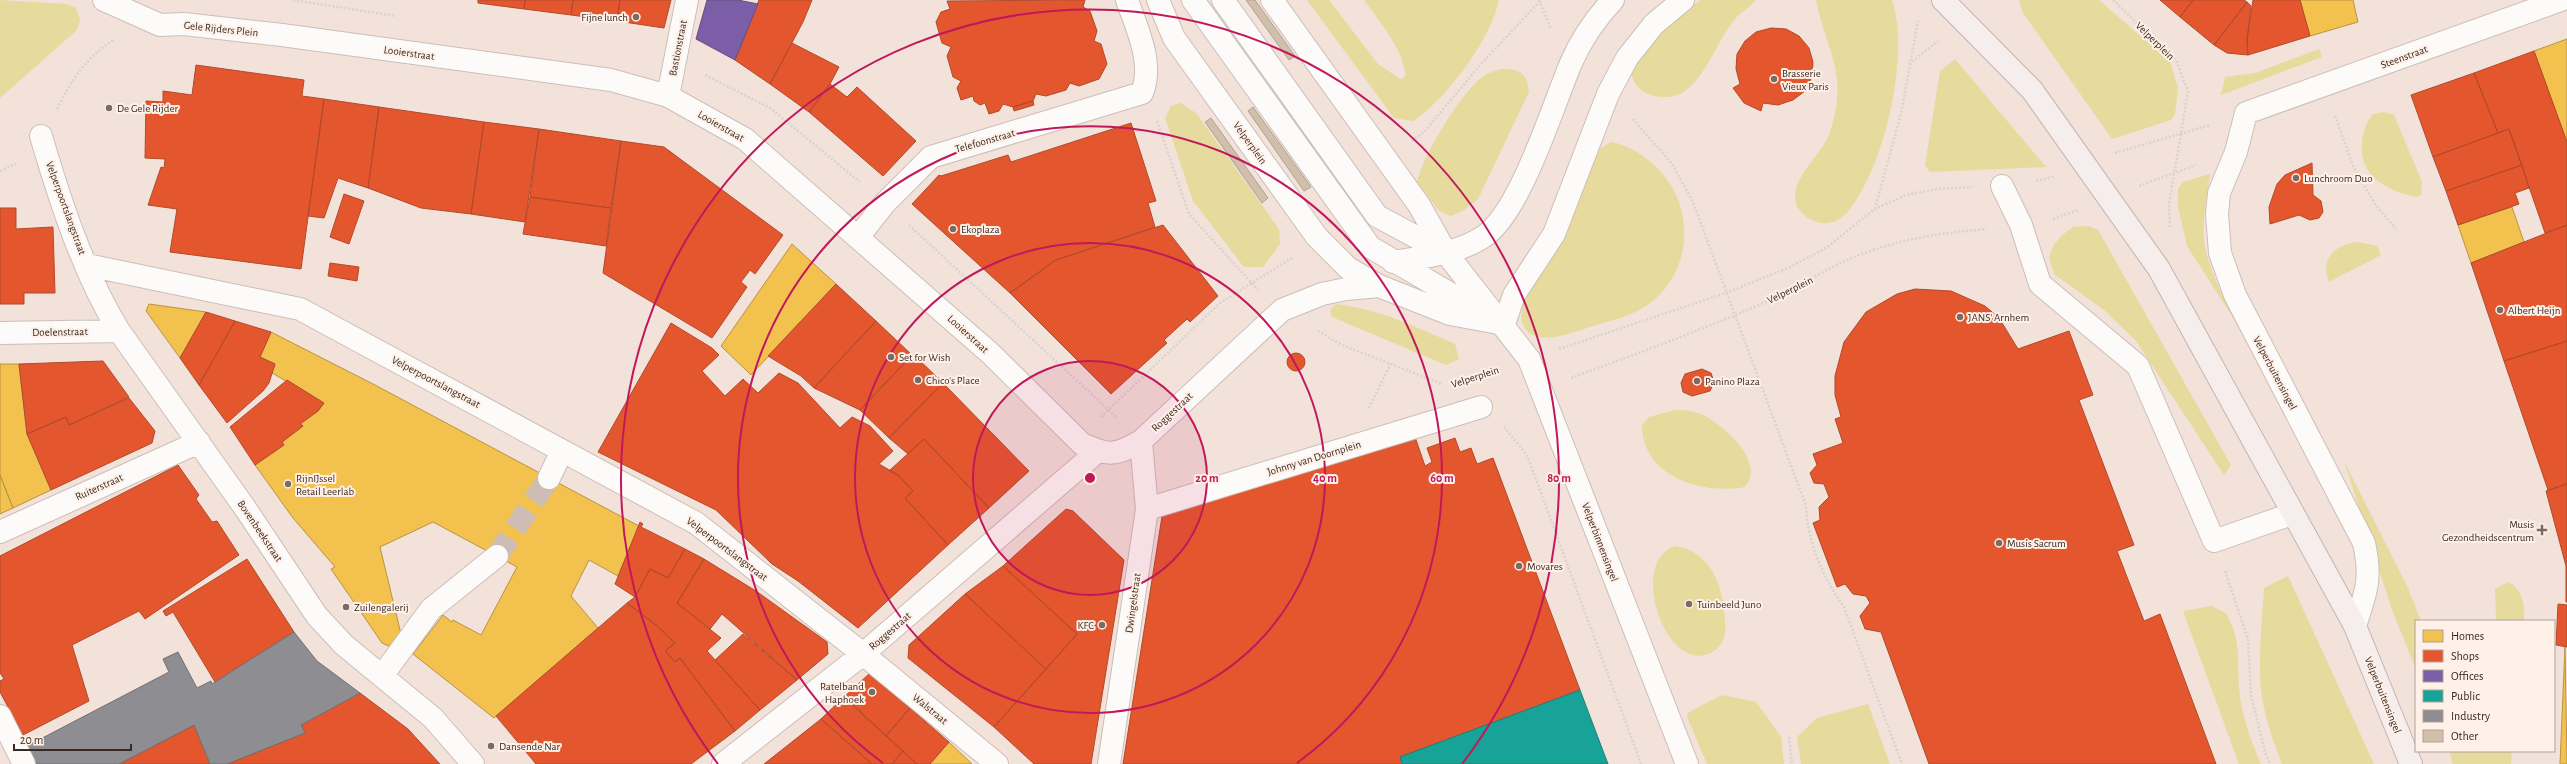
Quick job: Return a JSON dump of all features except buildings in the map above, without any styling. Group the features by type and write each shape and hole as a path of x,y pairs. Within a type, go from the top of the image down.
{"main road":[{"path":"1943,0 2032,90 2083,165"},
{"path":"1965,0 1976,32"},
{"name":"Velperbuitensingel","path":"2083,165 2159,269 2274,477 2292,514 2355,626 2411,764"}],"street":[{"name":"Gele Rijders Plein","path":"104,0 160,25 184,24 282,36"},
{"name":"Bastionstraat","path":"668,96 687,0"},
{"path":"1127,0 1142,44 1147,71 1142,93"},
{"name":"Velperplein","path":"1158,0 1174,38 1317,236 1348,268 1379,286 1450,314 1504,324"},
{"path":"1193,0 1370,247 1393,262 1504,324 1514,295 1554,234 1608,94 1627,58 1654,24 1683,0"},
{"path":"1223,0 1377,216 1446,253"},
{"path":"1272,0 1419,205 1446,253"},
{"path":"1393,262 1446,253 1484,237 1509,209 1526,175 1571,62 1582,40 1613,0"},
{"name":"Steenstraat","path":"2246,112 2324,86 2561,0"},
{"name":"Looierstraat","path":"282,36 611,80 668,96 745,139 858,236 990,354 1076,439 1098,451"},
{"name":"Telefoonstraat","path":"858,236 885,203 931,157 1142,93"},
{"name":"Velperbuitensingel","path":"2246,112 2236,152 2219,194 2217,214 2220,253 2235,295 2248,324 2364,543 2369,566 2367,589 2355,626"},
{"name":"Velperpoortslangstraat","path":"40,136 63,205 87,265 300,309 696,523 863,654"},
{"path":"2002,186 2021,225 2040,284 2138,366 2214,541 2292,514"},
{"name":"Velperbinnensingel","path":"1446,253 1504,324 1529,359 1687,764"},
{"name":"Bovenbeekstraat","path":"87,265 101,301 119,331 199,442 317,616 344,645 434,718 473,764"},
{"name":"Velperplein","path":"1282,310 1322,294 1379,286"},
{"name":"Roggestraat","path":"723,764 863,654 1098,451 1113,455 1141,441 1282,310"},
{"name":"Doelenstraat","path":"0,333 119,331"},
{"name":"Johnny van Doornplein","path":"1146,509 1481,407"},
{"name":"Dwingelstraat","path":"1109,764 1146,509 1141,441"},
{"name":"Ruiterstraat","path":"0,532 199,442"},
{"path":"549,478 562,451"},
{"path":"382,676 431,609 497,556"},
{"name":"Walstraat","path":"863,654 997,764"},
{"path":"0,716 15,762"}],"path":[{"path":"1409,144 1425,131 1482,63 1542,0"},
{"name":"Velperplein","path":"2083,165 2120,152 2180,135 2184,120 2188,92 2176,60 2113,0"},
{"path":"1875,209 1901,112 1918,20"},
{"path":"40,136 53,118 70,84 100,48 117,38 160,25"},
{"path":"1909,64 1938,41"},
{"path":"2324,86 2354,168 2375,204 2396,229"},
{"path":"1142,93 1155,118 1189,214 1251,285"},
{"path":"1608,94 1616,100 1672,164 1683,182 1806,506 1807,524 1828,582 1844,607 1902,764"},
{"name":"Velperplein","path":"1478,376 1726,293 1790,267 1826,248 1875,209 1906,195 1936,189 2002,186"},
{"name":"Velperplein","path":"1542,392 1559,383 1735,316 1787,293 1853,258 1889,244 1924,235 2021,225 2049,220 2107,199"},
{"path":"1076,439 1220,303 1251,285 1296,255"},
{"name":"Velperplein","path":"1282,310 1342,345 1448,387 1481,407"},
{"path":"1481,407 1494,415 1527,455 1640,764"},
{"path":"2214,541 2248,639 2251,695 2265,752 2270,764"},
{"path":"1789,736 1792,764"}],"shaded area":[{"path":"0,0 66,4 76,8 80,19 77,30 0,98"},
{"path":"1307,0 1329,0 1378,64 1400,79 1405,77 1404,68 1396,47 1364,0 1499,0 1487,33 1453,84 1426,111 1413,121 1394,118"},
{"path":"1701,0 1756,0 1734,20 1703,71 1696,81 1688,88 1680,94 1671,97 1662,97 1644,92 1633,79 1632,71 1635,61 1648,43 1664,26"},
{"path":"1816,0 1892,0 1897,22 1898,47 1892,103 1877,158 1867,181 1850,209 1842,217 1833,222 1827,223 1813,221 1804,215 1797,206 1795,196 1801,177 1826,141 1830,132 1837,94 1837,78 1834,64"},
{"path":"2019,0 2099,0 2170,62 2178,88 2175,114 2171,120 2112,139 2023,13"},
{"path":"2319,49 2322,57 2221,95 2225,77 2255,73"},
{"path":"1955,59 2046,167 1930,172 1925,165 1940,71"},
{"path":"1500,69 1517,71 1524,75 1529,92 1478,199 1464,210 1451,216 1439,211 1417,182 1427,156 1435,141 1466,94 1485,75"},
{"path":"1181,103 1196,113 1279,229 1280,244 1263,267 1244,267 1193,201 1165,118 1171,106"},
{"path":"2384,112 2394,115 2422,182 2421,195 2416,197 2385,186 2370,173 2365,165 2362,155 2362,143 2365,127 2373,114"},
{"path":"1611,142 1630,148 1648,160 1657,167 1670,184 1681,210 1684,228 1683,246 1679,263 1672,279 1661,293 1648,305 1631,314 1568,334 1538,337 1531,334 1523,324 1521,316 1526,296 1596,151"},
{"path":"2210,174 2204,222 2204,242 2216,281 2239,327 2187,246 2178,207 2178,189 2183,182"},
{"path":"2088,226 2098,230 2231,465 2224,475 2136,341 2104,310 2054,274 2049,259 2053,246 2061,236 2073,227"},
{"path":"2358,242 2377,246 2381,255 2329,282 2326,274 2326,266 2332,254 2343,246"},
{"path":"1336,304 1352,306 1382,314 1412,325 1455,344 1459,359 1446,365 1332,317 1330,310"},
{"path":"1675,410 1690,411 1705,416 1723,428 1732,437 1747,456 1750,467 1750,477 1745,487 1729,489 1694,485 1664,470 1652,458 1645,443 1642,425 1649,417"},
{"path":"2344,461 2408,588 2421,620 2415,620 2415,667 2392,610"},
{"path":"1675,546 1696,554 1704,561 1711,569 1720,588 1725,618 1724,637 1718,648 1705,655 1690,654 1676,645 1665,629 1657,610 1653,590 1654,571 1661,555"},
{"path":"2288,576 2374,764 2282,764 2269,728 2262,699 2260,651 2264,588"},
{"path":"2508,582 2517,589 2522,598 2524,620 2496,620 2495,589"},
{"path":"2211,606 2226,613 2237,642 2240,697 2244,717 2261,764 2239,764 2183,611"},
{"path":"1722,695 1756,702 1781,737 1784,764 1707,764 1687,717 1689,712"},
{"path":"1868,704 1890,764 1801,764 1797,737 1817,718"},
{"path":"2449,752 2512,752 2511,764 2453,764"}],"tunnel":[{"path":"497,556 549,478"}],"place":[{"name":"Fijne lunch","path":"636,17"},
{"name":"Brasserie Vieux Paris","path":"1774,79"},
{"name":"De Gele Rijder","path":"109,108"},
{"name":"Lunchroom Duo","path":"2296,178"},
{"name":"Ekoplaza","path":"953,229"},
{"name":"Albert Heijn","path":"2500,310"},
{"name":"JANS' Arnhem","path":"1960,317"},
{"name":"Set for Wish","path":"891,357"},
{"name":"Chico's Place","path":"918,380"},
{"name":"Panino Plaza","path":"1697,381"},
{"name":"RijnIJssel Retail Leerlab","path":"288,484"},
{"name":"Musis Gezondheidscentrum","path":"2542,530"},
{"name":"Musis Sacrum","path":"1999,543"},
{"name":"Movares","path":"1519,566"},
{"name":"Tuinbeeld Juno","path":"1689,604"},
{"name":"Zuilengalerij","path":"346,607"},
{"name":"KFC","path":"1102,625"},
{"name":"Ratelband Haphoek","path":"872,692"},
{"name":"Dansende Nar","path":"491,746"}]}
